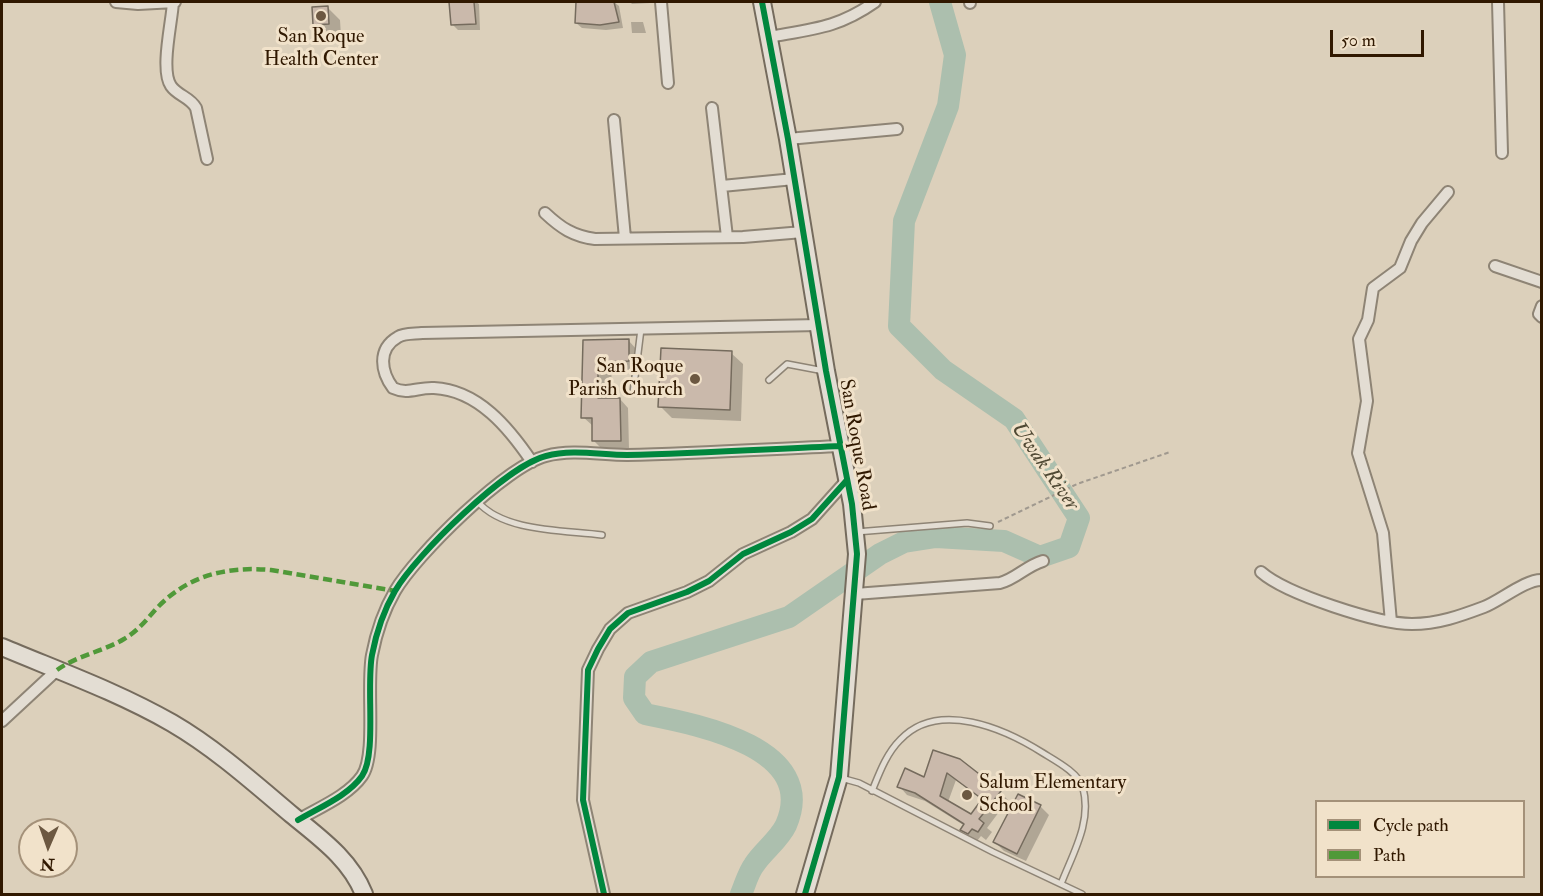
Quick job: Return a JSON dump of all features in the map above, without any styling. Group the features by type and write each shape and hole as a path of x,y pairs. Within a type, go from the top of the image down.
{"street":[{"path":"116,2 174,2 167,62 168,80 172,88 192,101 196,108 207,159"},
{"path":"661,2 668,83"},
{"name":"San Roque Road","path":"762,2 847,480 857,554 839,777 805,894"},
{"path":"769,37 834,25 857,15 876,2"},
{"path":"1498,2 1502,153"},
{"path":"712,108 728,237"},
{"path":"614,120 625,238"},
{"path":"788,138 897,129"},
{"path":"723,186 794,179"},
{"path":"1391,622 1383,532 1358,453 1367,401 1359,339 1368,320 1373,288 1400,268 1411,241 1422,223 1448,192"},
{"path":"546,213 564,230 578,236 728,237 802,232"},
{"path":"1496,266 1542,282"},
{"path":"1542,306 1539,314 1542,317"},
{"path":"532,462 510,431 469,398 435,388 407,392 393,388 383,370 382,356 389,345 399,336 422,333 819,326"},
{"path":"298,820 349,788 362,776 369,759 372,655 382,620 395,591 416,564 477,500 532,462 546,456 572,453 618,455 841,446"},
{"path":"604,894 584,800 588,670 598,649 610,629 628,613 687,592 709,581 743,554 791,532 812,519 847,480"},
{"path":"856,586 1000,583 1027,566 1043,561"},
{"path":"1261,572 1284,587 1391,622 1428,623 1450,619 1497,602 1528,582 1542,580"},
{"path":"2,647 128,700 174,724 240,772 298,820 348,865 364,894"},
{"path":"2,721 57,670"}],"lane":[{"path":"633,393 641,328"},
{"path":"769,380 787,364 826,371"},
{"path":"477,500 488,513 509,523 602,535"},
{"path":"854,532 967,523 990,526"},
{"path":"872,792 884,762 900,739 931,722 953,719 972,722 1022,740 1066,768 1083,786 1086,806 1085,825 1061,884"},
{"path":"839,777 859,783 872,792 1082,894"}],"path":[{"path":"990,526 1077,484 1170,452"}],"building":[{"path":"449,2 474,2 476,24 451,25"},
{"path":"576,2 614,2 619,22 600,25 575,23"},
{"name":"San Roque Health Center","path":"328,6 329,24 313,25 312,7"},
{"path":"629,339 629,361 603,362 603,374 598,374 598,398 620,398 621,441 592,441 592,418 581,418 583,340"},
{"name":"San Roque Parish Church","path":"661,348 732,351 730,410 658,407"},
{"path":"933,750 960,759 1001,791 979,819 984,823 978,832 972,829 968,834 960,830 964,824 915,793 897,787 905,768 924,777","holes":["947,773 982,799 971,814 940,796"]},
{"path":"1018,794 1041,805 1017,854 993,842"}],"waterway":[{"name":"Uwak River","path":"741,894 752,868 786,825 792,798 785,776 770,758 747,744 721,733 645,714 634,698 635,677 651,662 789,617 880,554 904,542 936,537 1004,541 1040,557 1069,547 1079,518 1014,419 943,370 899,326 904,221 948,106 955,55 940,2"}],"marked path":[{"path":"57,670 129,636 169,597 195,580 210,575 239,570 271,570 395,591"}],"cycle path":[{"path":"762,2 788,139 826,371 852,504 857,554 839,777 805,894"},
{"path":"298,820 349,790 362,776 369,753 372,655 381,622 395,591 441,535 508,476 546,456 566,453 627,455 841,446"},
{"path":"604,894 583,800 588,670 598,649 610,629 628,613 687,592 709,581 743,554 791,532 812,519 847,480"}],"place":[{"name":"San Roque Health Center","path":"321,16"},
{"name":"San Roque Parish Church","path":"695,379"},
{"name":"Salum Elementary School","path":"967,795"}]}
